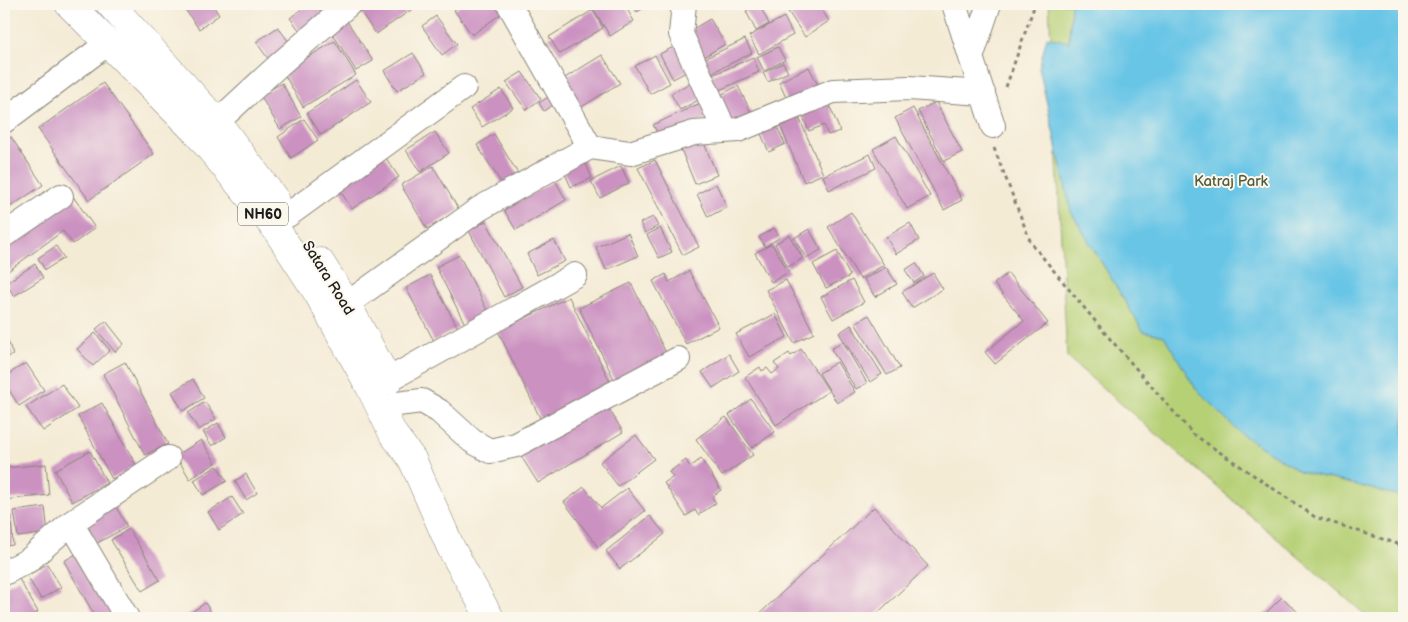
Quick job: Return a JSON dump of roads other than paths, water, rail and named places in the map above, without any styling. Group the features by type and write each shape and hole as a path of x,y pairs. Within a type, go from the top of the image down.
{"highway":[{"name":"NH60","path":"68,4 198,134 276,229 317,292 370,386 393,434 412,458 451,548 490,618"},
{"name":"Satara Road","path":"110,4 217,122 288,215 347,304 392,392 407,427 412,458"}],"street":[{"path":"217,122 349,4"},
{"path":"509,4 590,147"},
{"path":"684,4 680,34 725,131"},
{"path":"954,4 993,126"},
{"path":"972,58 988,4"},
{"path":"4,121 108,43"},
{"path":"288,215 464,87"},
{"path":"347,304 479,210 590,147 630,153 694,133 738,130 833,91 909,88 983,93"},
{"path":"4,235 61,196"},
{"path":"392,392 575,275"},
{"path":"392,392 422,401 439,411 472,441 490,451 516,445 678,359"},
{"path":"4,573 29,560 71,523 168,458"},
{"path":"71,523 127,618"}],"water":[{"name":"Katraj Park","path":"1071,4 1404,4 1404,497 1299,471 1241,434 1196,389 1164,336 1143,331 1071,212 1039,68 1047,37 1069,42"}]}
